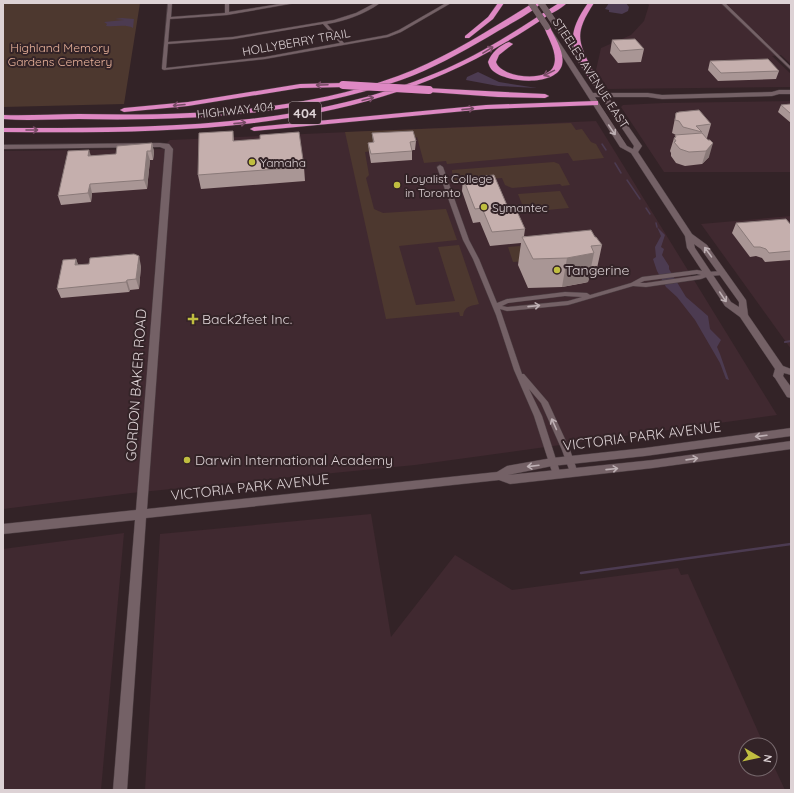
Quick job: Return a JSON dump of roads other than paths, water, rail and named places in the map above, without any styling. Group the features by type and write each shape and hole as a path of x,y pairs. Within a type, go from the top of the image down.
{"highway":[{"path":"370,86 379,80 433,56 475,31 490,19 501,3"},
{"name":"HIGHWAY 404","path":"3,118 152,117 208,114 289,105 399,78 449,56 539,3"},
{"name":"HIGHWAY 404","path":"3,130 202,127 252,122 334,108 370,99 421,83 476,56 564,3"},
{"path":"591,3 580,18 574,32 577,47 591,75"},
{"path":"531,24 495,56 492,62 493,66 499,72 511,77 523,79 537,78 554,72 558,67 557,52 547,27"},
{"path":"3,113 141,109 188,104 300,86 343,85 498,95 552,96"},
{"path":"566,96 593,99"},
{"path":"62,130 103,134 208,133 486,107 593,99"}],"main road":[{"name":"STEELES AVENUE EAST","path":"531,3 624,147 634,152 689,236 704,247 743,302 743,315"},
{"name":"STEELES AVENUE EAST","path":"539,3 591,75 638,146 634,152"},
{"path":"772,94 779,92 791,92"},
{"path":"593,99 604,95 648,95 662,97 772,94 791,96"},
{"path":"593,99 609,102 654,100 662,97"},
{"name":"GORDON BAKER ROAD","path":"3,147 160,145 166,146 169,149 120,790"},
{"name":"STEELES AVENUE EAST","path":"689,236 691,248 728,304 743,315 780,369 778,376 791,394"},
{"path":"780,369 791,372"},
{"name":"VICTORIA PARK AVENUE","path":"499,476 507,470 552,462 645,452 791,432"},
{"name":"VICTORIA PARK AVENUE","path":"3,529 499,476 510,480 557,475 653,464 791,445"}],"street":[{"name":"HOLLYBERRY TRAIL","path":"170,3 164,69 265,58 395,34 449,3"},
{"path":"227,3 227,14"},
{"path":"169,18 227,14 293,3"},
{"name":"HOLLYBERRY TRAIL","path":"167,43 233,38 324,22 350,17 378,3"},
{"path":"723,3 791,69"},
{"path":"324,22 343,44"},
{"path":"440,167 466,240 476,259 495,306 517,370 538,416 557,475"},
{"path":"495,306 506,309 560,304 633,284 642,279 654,277 701,278 708,274 722,273"},
{"path":"633,284 646,285 679,277"},
{"path":"517,370 544,402 574,473"}],"waterway":[{"path":"602,144 606,150"},
{"path":"615,163 621,173"},
{"path":"627,180 640,199"},
{"path":"646,208 650,214"},
{"path":"656,223 657,227"},
{"path":"785,342 791,341"},
{"path":"581,573 791,544"}],"place":[{"name":"Yamaha","path":"252,162"},
{"name":"Loyalist College in Toronto","path":"397,185"},
{"name":"Symantec","path":"484,207"},
{"name":"Tangerine","path":"557,270"},
{"name":"Back2feet Inc.","path":"193,319"},
{"name":"Darwin International Academy","path":"187,460"}],"park label":[{"name":"Highland Memory Gardens Cemetery","path":"60,54"}]}
